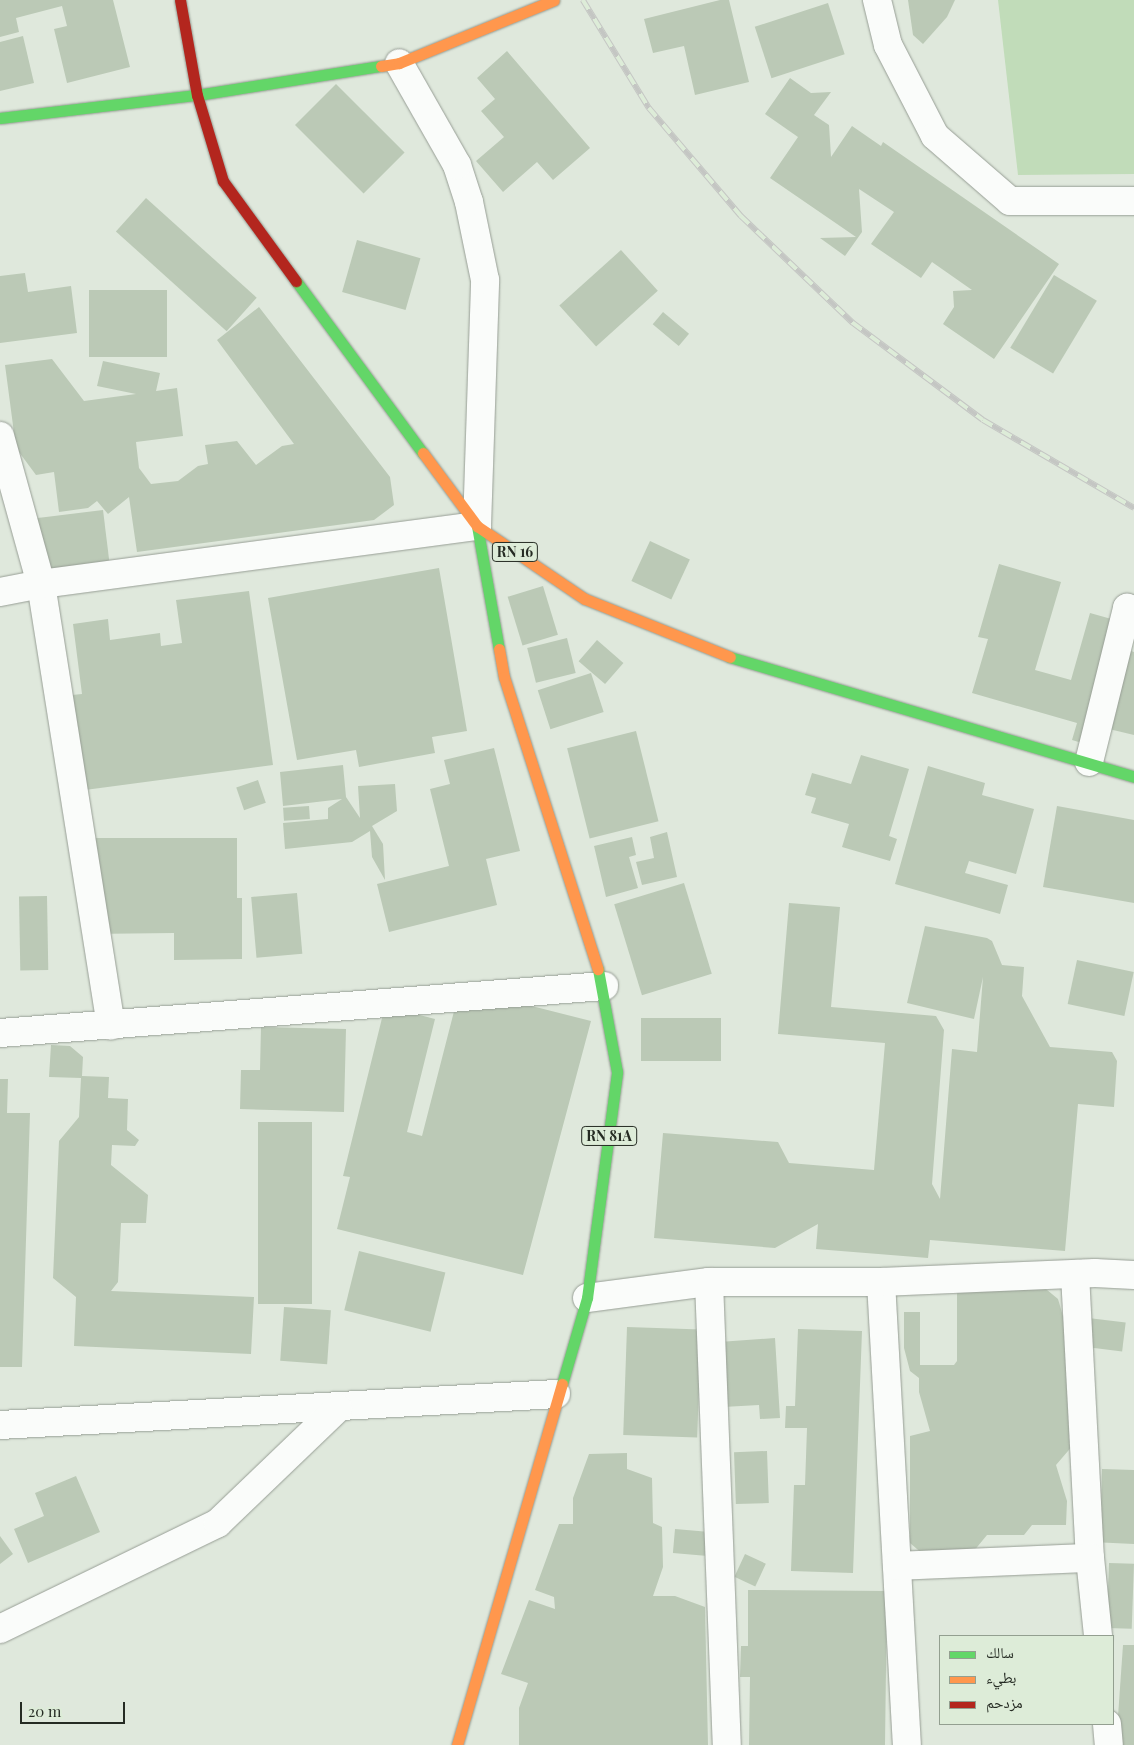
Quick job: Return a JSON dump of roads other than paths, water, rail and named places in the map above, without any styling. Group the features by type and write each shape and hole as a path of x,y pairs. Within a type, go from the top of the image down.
{"main road":[{"name":"RN 16","path":"180,0 197,95 223,181 477,526 585,600 729,656 1134,777"},
{"path":"0,118 197,95 399,63 554,0"},
{"name":"RN 81A","path":"457,1745 556,1394 587,1298 617,1072 604,986 504,677 477,526"}],"street":[{"path":"877,0 888,45 935,136 1010,201 1134,201"},
{"path":"0,592 40,584 477,526 485,280 469,202 457,165 399,63"},
{"path":"0,436 40,584 111,1025"},
{"path":"1089,762 1127,608 1134,610"},
{"path":"0,1033 604,986"},
{"path":"587,1298 709,1282 882,1282 1075,1274 1134,1274"},
{"path":"1075,1274 1090,1558 1098,1635"},
{"path":"709,1282 727,1745"},
{"path":"882,1282 907,1745"},
{"path":"0,1425 338,1408 556,1394"},
{"path":"0,1629 218,1523 338,1408"},
{"path":"897,1566 1090,1558"},
{"path":"1107,1725 1109,1745"}],"railway":[{"path":"583,0 649,108 741,216 853,323 983,420 1134,508"}]}
